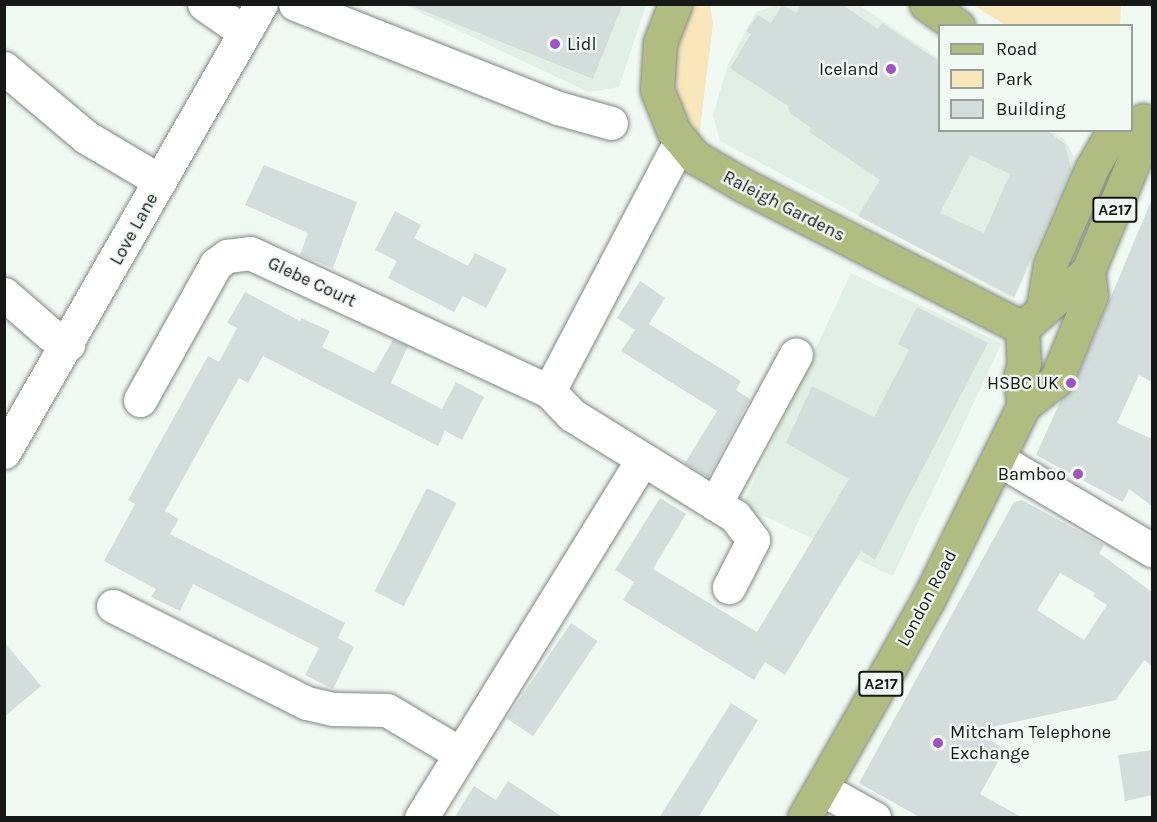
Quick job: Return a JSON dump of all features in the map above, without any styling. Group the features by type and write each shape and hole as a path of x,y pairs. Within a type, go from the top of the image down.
{"main road":[{"name":"Raleigh Gardens","path":"675,4 660,44 656,78 662,110 680,142 696,157 735,181 1033,318"},
{"path":"926,4 955,24"},
{"path":"1024,405 1020,378 1033,318 1050,265 1092,168 1135,132"},
{"name":"London Road","path":"804,818 928,600 1024,405 1056,380 1091,296 1088,271 1135,132"},
{"name":"London Road","path":"1033,318 1088,271"}],"street":[{"path":"204,4 244,32"},
{"name":"Love Lane","path":"4,452 261,4"},
{"path":"295,4 558,108 611,123"},
{"path":"4,68 86,137 160,181"},
{"path":"549,391 680,142"},
{"name":"Glebe Court","path":"140,400 216,264 227,256 250,253 549,391 572,415 735,516 753,540 729,587"},
{"path":"4,294 50,334 68,344"},
{"path":"715,504 796,354"},
{"path":"421,818 459,753 643,459"},
{"path":"998,459 1140,541"},
{"path":"113,606 307,703 333,709 387,710 459,753"},
{"path":"822,789 874,818"}],"shaded area":[{"name":"Lidl","path":"405,5 646,5 619,87 588,92"},
{"path":"778,5 858,5 938,57 938,132 1053,132 1065,140 1074,157 1073,171 1014,299 720,141 713,115 728,64 756,12"},
{"path":"851,273 1001,343 893,576 742,506"}],"green space":[{"path":"693,5 710,5 713,24 699,136 680,104 674,77 677,47"},
{"path":"973,5 1121,5 1120,24 1003,24"}],"building":[{"name":"Lidl","path":"407,4 623,4 593,79"},
{"path":"801,4 841,4 878,29 882,23 938,60 938,132 1049,132 1065,144 1071,169 1014,297 858,216 880,180 809,132 811,128 790,113 788,106 730,68 751,34 746,31 758,15 771,23 782,5 796,13","holes":["970,155 1010,174 984,233 940,213"]},
{"path":"264,165 357,202 333,268 300,255 308,233 245,205"},
{"path":"1152,199 1152,382 1139,375 1117,423 1152,439 1152,506 1129,489 1123,502 1036,455 1061,400 1073,387"},
{"path":"395,211 421,225 414,238 468,266 475,253 507,269 486,308 463,296 454,312 388,278 397,261 375,250"},
{"path":"640,281 665,298 649,324 741,381 736,390 750,399 708,477 685,463 717,411 621,351 635,330 617,318"},
{"path":"245,292 300,321 301,318 330,331 322,347 374,373 393,340 408,346 391,383 442,409 456,382 484,397 462,440 445,431 438,446 263,356 248,383 239,378 165,511 179,519 170,534 345,623 338,638 354,647 333,689 305,675 319,648 193,584 180,611 151,597 156,589 104,561 135,504 128,500 208,356 219,362 237,328 227,323"},
{"path":"917,307 988,343 875,560 861,551 785,675 765,662 754,680 623,600 634,582 615,570 660,498 686,514 653,569 757,632 849,479 786,443 812,386 874,417 909,350 898,344"},
{"path":"427,488 456,503 404,606 374,591"},
{"path":"1022,500 1104,545 1099,553 1152,592 1152,666 1144,660 1116,700 973,731 1005,749 980,794 1023,818 921,818 859,783 1014,502","holes":["1060,573 1095,593 1093,596 1107,605 1084,640 1037,610"]},
{"path":"571,623 598,641 533,736 507,718"},
{"path":"4,642 41,686 4,717"},
{"path":"731,703 758,720 698,818 659,818"},
{"path":"1152,750 1152,795 1125,801 1118,755"},
{"path":"508,781 564,818 454,818 474,786 496,800"}],"place":[{"name":"Lidl","path":"555,44"},
{"name":"Iceland","path":"891,69"},
{"name":"HSBC UK","path":"1071,383"},
{"name":"Bamboo","path":"1078,474"},
{"name":"Mitcham Telephone Exchange","path":"938,743"}]}
